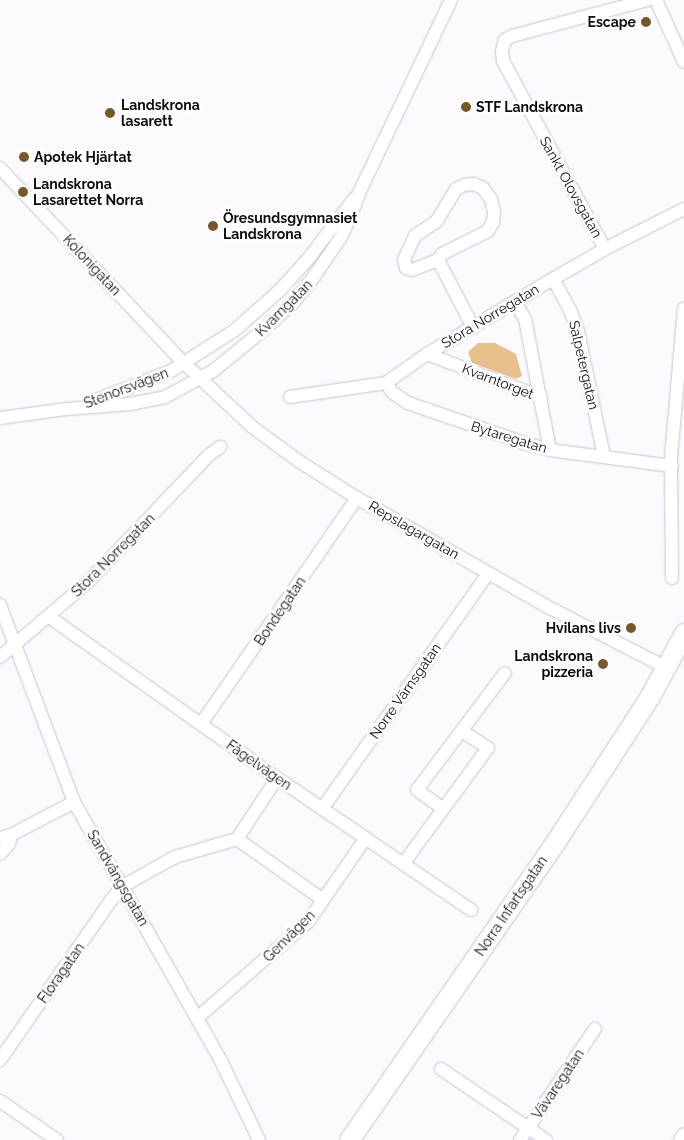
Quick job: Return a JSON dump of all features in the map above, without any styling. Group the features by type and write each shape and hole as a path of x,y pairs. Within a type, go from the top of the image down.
{"street":[{"name":"Kvarngatan","path":"200,379 262,332 292,304 314,278 336,245 451,0"},
{"name":"Sankt Olovsgatan","path":"605,249 502,61 503,45 512,36 647,0"},
{"path":"656,0 684,62"},
{"name":"Kolonigatan","path":"0,168 184,363"},
{"path":"474,184 483,188 491,199 494,222 488,230 442,254 438,260 412,270 406,268 404,260 415,236 437,221 456,189 464,185 474,184"},
{"name":"Kvarngatan","path":"184,363 235,330 280,290 309,258 359,193"},
{"name":"Stora Norregatan","path":"290,397 386,383 427,354 552,279 605,249 684,209"},
{"path":"438,260 473,327"},
{"name":"Salpetergatan","path":"552,279 570,310 578,331 604,456"},
{"name":"Kvarntorget","path":"515,302 525,319 550,450"},
{"path":"672,578 672,466 684,309"},
{"name":"Kvarntorget","path":"427,354 541,397"},
{"name":"Repslagargatan","path":"184,363 251,426 300,462 357,498 488,574 665,667"},
{"name":"Stenorsvägen","path":"67,409 138,385 184,363"},
{"name":"Stenorsvägen","path":"0,418 67,409 148,402 165,398 200,379"},
{"name":"Bytaregatan","path":"386,383 392,392 408,403 524,443 550,450 672,466"},
{"name":"Stora Norregatan","path":"0,657 114,556 209,455 220,448"},
{"name":"Bondegatan","path":"201,724 357,498"},
{"name":"Norre Värnsgatan","path":"322,809 488,574"},
{"name":"Sandvångsgatan","path":"0,605 74,802 221,1061 259,1140"},
{"name":"Fågelvägen","path":"48,616 277,778 471,910"},
{"name":"Norra Infartsgatan","path":"349,1140 554,844 650,696 684,633"},
{"path":"442,808 417,790 505,673"},
{"path":"403,864 442,808 488,748 462,730"},
{"path":"123,886 175,857 237,839 277,778"},
{"path":"0,854 9,844 6,836 74,802"},
{"path":"237,839 323,900"},
{"name":"Genvägen","path":"197,1018 308,922 365,839"},
{"name":"Floragatan","path":"0,1060 111,900 123,886"},
{"name":"Vävaregatan","path":"520,1140 595,1028"},
{"path":"441,1068 546,1140"},
{"path":"0,1101 57,1140"},
{"path":"680,1140 684,1134"}],"shaded area":[{"path":"478,343 495,343 516,354 522,376 516,379 472,363 468,352"}],"place":[{"name":"Escape","path":"646,22"},
{"name":"STF Landskrona","path":"466,107"},
{"name":"Landskrona lasarett","path":"110,113"},
{"name":"Apotek Hjärtat","path":"24,157"},
{"name":"Landskrona Lasarettet Norra","path":"23,192"},
{"name":"Öresundsgymnasiet Landskrona","path":"213,226"},
{"name":"Hvilans livs","path":"631,628"},
{"name":"Landskrona pizzeria","path":"603,664"}]}
